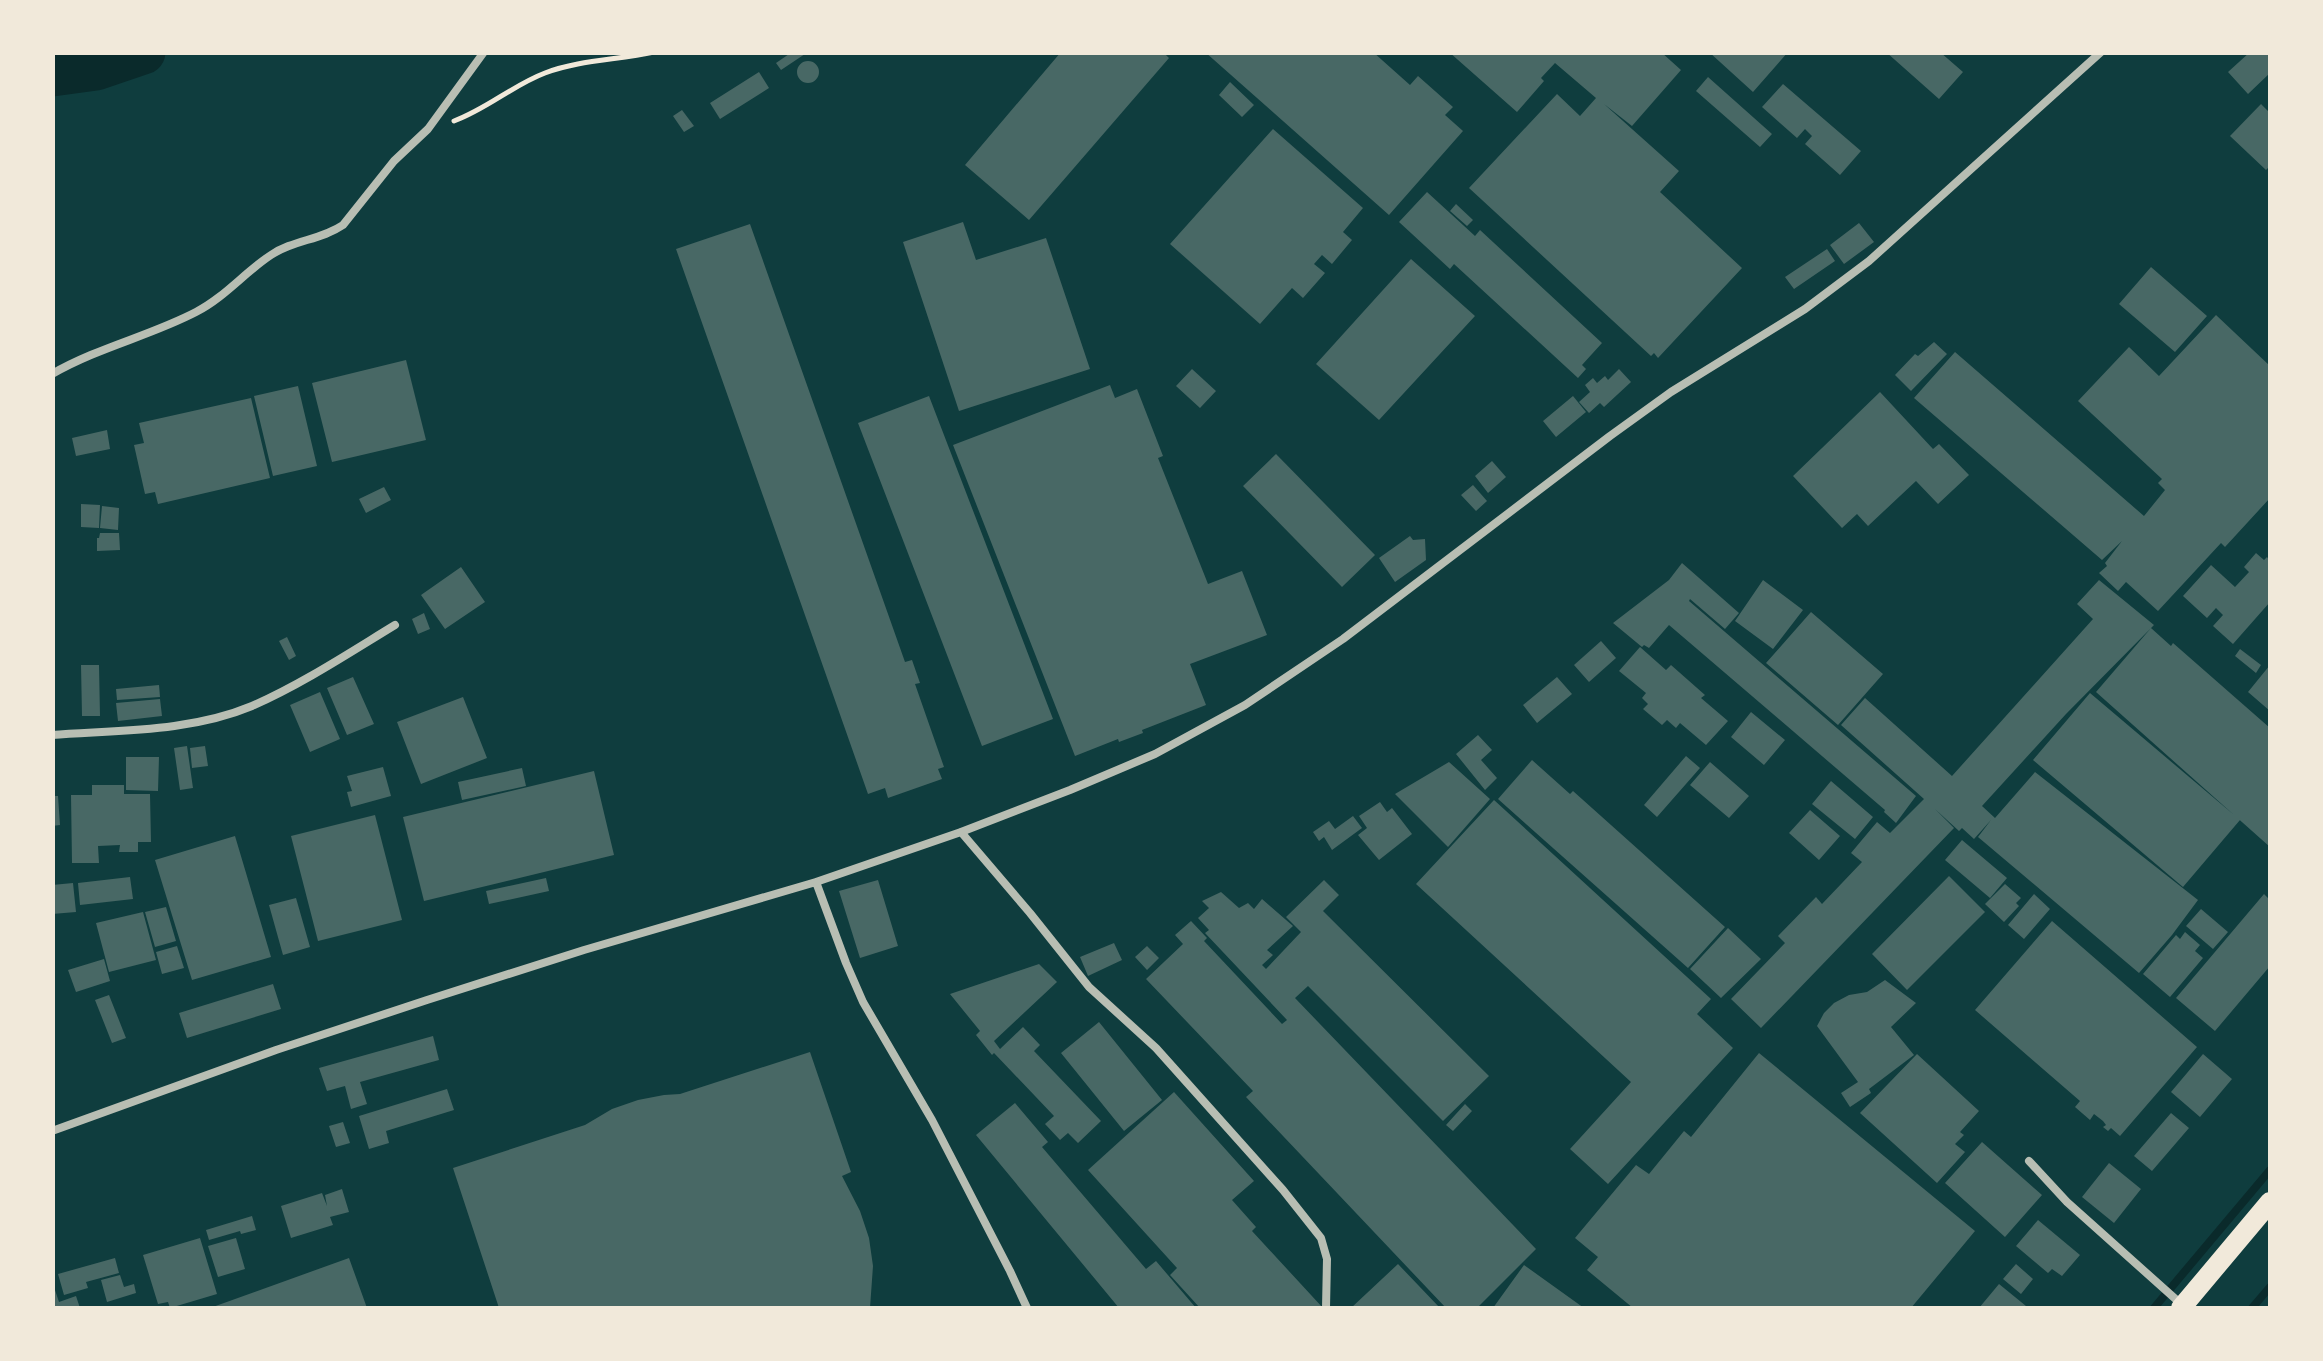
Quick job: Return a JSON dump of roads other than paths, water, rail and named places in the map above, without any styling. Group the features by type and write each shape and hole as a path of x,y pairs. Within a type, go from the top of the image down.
{"main road":[{"path":"2182,1308 2270,1202"}],"lane":[{"path":"52,374 102,349 197,312 271,255 332,233 343,225 394,161 428,129 484,52"},
{"path":"52,1131 426,1000 816,882 962,832 1154,754 1245,704 1344,639 1610,436 1672,392 1806,309 1869,261 2101,52"},
{"path":"52,735 174,726 212,719 251,706 395,625"},
{"path":"962,832 1089,987 1156,1048 1321,1238 1328,1259 1326,1308"},
{"path":"816,882 863,1002 932,1120 1027,1308"},
{"path":"2029,1162 2182,1308"}],"waterway":[{"path":"52,74 96,68 143,52"},
{"path":"2154,1308 2270,1170"},
{"path":"2252,1308 2270,1287"}]}
